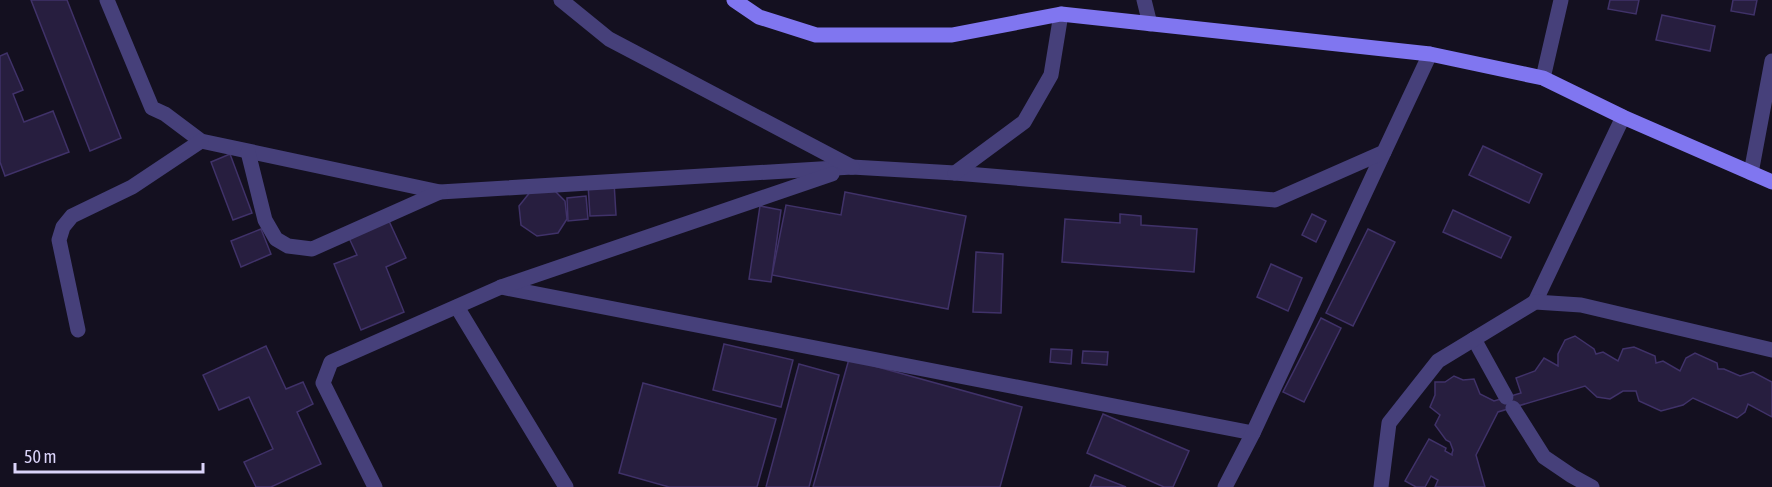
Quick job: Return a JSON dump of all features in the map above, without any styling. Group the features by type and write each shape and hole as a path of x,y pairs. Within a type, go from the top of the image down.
{"street":[{"path":"107,0 152,108 165,114 201,141 440,192 852,167 955,173 1275,200 1384,152"},
{"path":"561,0 609,39 852,167"},
{"path":"734,0 759,17 816,35 952,35 1062,14 1430,54 1543,78 1623,117 1772,182"},
{"path":"1144,0 1150,24"},
{"path":"1543,78 1561,0"},
{"path":"955,173 1024,122 1051,75 1062,14"},
{"path":"1225,487 1253,433 1430,54"},
{"path":"1751,172 1772,61"},
{"path":"1381,487 1389,423 1438,361 1535,302 1623,117"},
{"path":"78,330 59,240 63,227 72,216 132,188 201,141"},
{"path":"248,152 265,220 276,238 288,246 312,249 440,192"},
{"path":"375,487 323,382 331,362 501,287 852,167"},
{"path":"501,287 1253,433"},
{"path":"1535,302 1581,305 1772,351"},
{"path":"457,307 566,487"},
{"path":"1474,339 1509,402 1544,457 1592,487"}],"building":[{"path":"31,0 67,0 121,138 90,151"},
{"path":"1610,0 1639,0 1636,14 1608,9"},
{"path":"1733,0 1757,0 1754,15 1731,11"},
{"path":"1662,15 1715,26 1710,51 1656,40"},
{"path":"7,53 23,90 13,94 24,122 53,111 69,152 5,176 0,162 0,56"},
{"path":"1483,146 1542,174 1529,203 1469,175"},
{"path":"230,154 252,213 233,220 211,162"},
{"path":"614,182 616,215 590,216 588,184"},
{"path":"552,188 565,201 567,219 558,233 537,236 521,225 519,206 531,191"},
{"path":"845,192 966,216 948,309 772,275 786,205 841,215"},
{"path":"586,196 588,219 568,221 567,198"},
{"path":"760,206 781,210 771,282 749,279"},
{"path":"1453,210 1511,237 1501,258 1443,232"},
{"path":"1120,214 1141,216 1141,225 1197,229 1194,272 1062,262 1065,219 1120,223"},
{"path":"1312,214 1326,221 1316,242 1302,235"},
{"path":"389,221 406,258 386,267 404,312 361,330 334,264 357,255 349,238"},
{"path":"261,229 271,254 241,267 231,241"},
{"path":"1368,229 1395,242 1353,326 1326,313"},
{"path":"976,252 1003,254 1001,313 973,312"},
{"path":"1271,264 1302,278 1288,311 1257,297"},
{"path":"1321,318 1341,328 1304,402 1283,392"},
{"path":"1575,336 1594,349 1596,354 1603,352 1618,361 1623,349 1634,347 1655,356 1656,363 1663,361 1680,371 1686,358 1695,353 1717,363 1718,369 1724,369 1740,376 1753,372 1772,382 1772,417 1748,404 1745,412 1737,418 1693,398 1683,405 1661,411 1639,401 1636,391 1623,391 1610,399 1597,397 1585,386 1498,412 1476,455 1485,487 1435,487 1438,480 1431,476 1425,487 1416,487 1405,481 1429,439 1446,448 1445,451 1452,455 1450,442 1435,425 1440,415 1430,407 1435,395 1435,382 1445,382 1454,376 1463,380 1474,379 1480,394 1494,401 1521,393 1516,378 1535,371 1544,358 1558,366 1558,354 1565,340"},
{"path":"724,344 793,360 781,407 713,390"},
{"path":"266,346 286,389 303,382 313,404 297,412 321,464 271,487 256,487 244,462 273,449 249,397 219,410 203,375"},
{"path":"1051,349 1072,350 1071,364 1050,362"},
{"path":"1083,351 1108,352 1107,365 1082,363"},
{"path":"849,359 1022,407 1000,487 813,487"},
{"path":"799,364 839,375 809,487 766,487"},
{"path":"643,383 776,419 757,487 669,487 619,473"},
{"path":"1103,414 1189,451 1173,487 1164,487 1087,453"},
{"path":"1095,475 1126,487 1090,487"}]}
